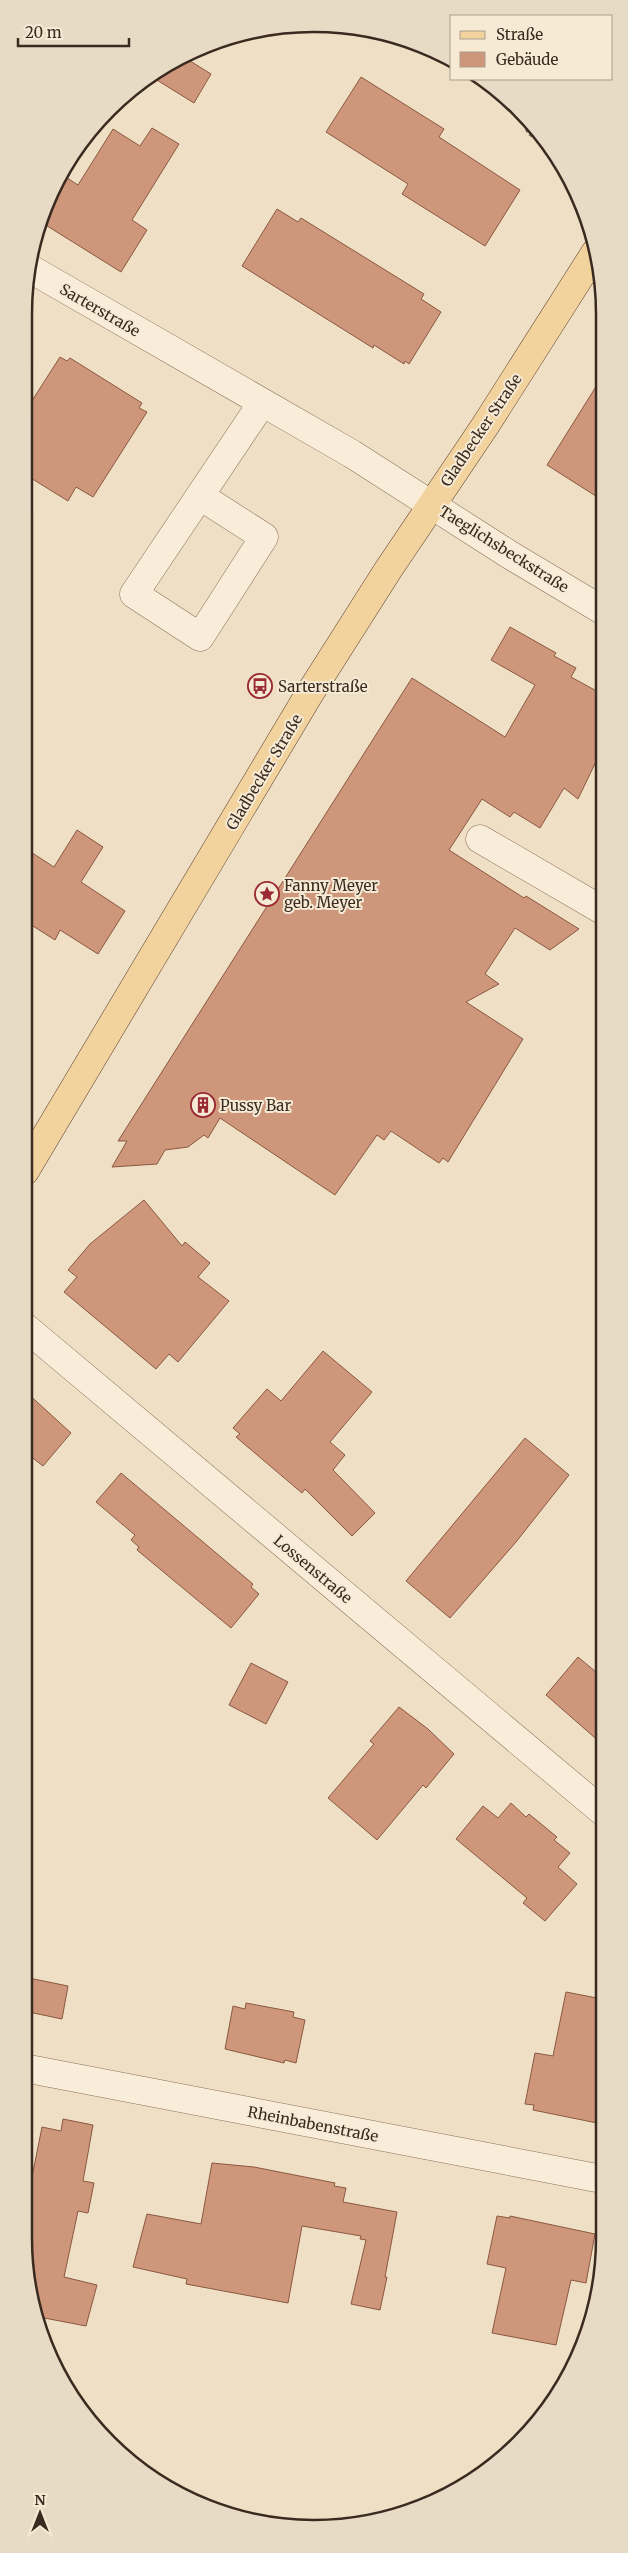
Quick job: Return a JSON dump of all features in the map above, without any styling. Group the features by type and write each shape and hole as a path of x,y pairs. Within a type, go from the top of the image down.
{"main road":[{"name":"Gladbecker Straße","path":"32,1159 308,696 431,503 485,426 590,260"}],"street":[{"name":"Sarterstraße","path":"36,272 431,503"},
{"path":"200,496 264,537 200,637 134,594 262,403"},
{"name":"Taeglichsbeckstraße","path":"431,503 510,555 596,606"},
{"path":"480,839 596,907"},
{"name":"Lossenstraße","path":"32,1333 596,1806"},
{"name":"Rheinbabenstraße","path":"32,2070 596,2178"}],"building":[{"path":"191,61 211,74 194,103 157,80"},
{"path":"361,77 444,129 439,137 520,190 485,246 402,194 408,184 326,132"},
{"path":"152,128 179,144 132,220 147,230 121,272 47,226 67,178 78,185 113,129 140,146"},
{"path":"277,209 298,222 301,218 424,294 421,299 441,312 409,364 405,361 404,364 374,345 373,348 242,266"},
{"path":"60,357 67,361 70,358 142,403 139,408 147,412 93,497 76,487 68,501 32,479 32,401"},
{"path":"596,387 596,496 547,465"},
{"path":"510,627 556,653 554,656 576,668 571,677 596,691 596,762 578,799 564,788 540,828 514,812 510,817 482,799 449,850 524,898 526,896 579,929 550,950 515,928 485,974 499,984 466,1002 523,1039 448,1162 443,1158 439,1163 391,1131 384,1140 377,1135 335,1195 220,1118 208,1138 204,1135 188,1147 165,1150 157,1164 112,1167 127,1141 118,1141 412,678 505,737 535,685 491,660"},
{"path":"77,830 103,847 81,882 125,911 98,954 60,930 55,940 32,925 32,853 54,867"},
{"path":"144,1200 182,1246 185,1242 210,1263 198,1277 229,1301 178,1362 169,1354 156,1369 64,1292 77,1277 68,1270 90,1244"},
{"path":"323,1351 372,1392 330,1442 345,1455 333,1470 375,1513 352,1536 305,1489 302,1493 236,1437 240,1434 233,1428 267,1389 281,1401"},
{"path":"32,1397 71,1433 43,1466 32,1457"},
{"path":"525,1438 569,1475 516,1542 450,1618 406,1581"},
{"path":"121,1473 253,1584 251,1587 259,1594 231,1628 137,1550 139,1547 131,1540 135,1535 96,1502"},
{"path":"578,1657 596,1672 596,1739 546,1695"},
{"path":"251,1663 288,1682 266,1724 229,1705"},
{"path":"399,1707 428,1729 454,1754 426,1788 423,1785 377,1840 328,1798 374,1744 370,1741"},
{"path":"511,1803 526,1817 529,1814 557,1837 554,1840 570,1853 558,1867 577,1884 545,1921 523,1903 527,1898 456,1839 483,1806 498,1818"},
{"path":"32,1979 68,1986 62,2019 32,2013"},
{"path":"566,1992 596,1998 596,2123 533,2110 534,2105 525,2104 535,2053 553,2056"},
{"path":"246,2003 294,2012 293,2017 305,2020 296,2063 285,2060 284,2063 225,2049 233,2006 245,2009"},
{"path":"63,2119 93,2125 83,2181 94,2183 88,2213 78,2211 64,2277 97,2285 86,2326 44,2318 35,2276 32,2239 32,2177 42,2127 61,2131"},
{"path":"212,2163 254,2167 335,2183 334,2186 346,2188 343,2202 397,2212 380,2310 351,2304 366,2240 360,2239 361,2236 302,2226 288,2303 186,2284 187,2279 133,2267 147,2214 201,2224"},
{"path":"497,2216 510,2218 510,2216 595,2234 586,2283 571,2280 556,2345 492,2333 506,2268 487,2264"}],"place":[{"name":"Sarterstraße","path":"260,686"},
{"name":"Fanny Meyer geb. Meyer","path":"267,894"},
{"name":"Pussy Bar","path":"203,1105"}]}
